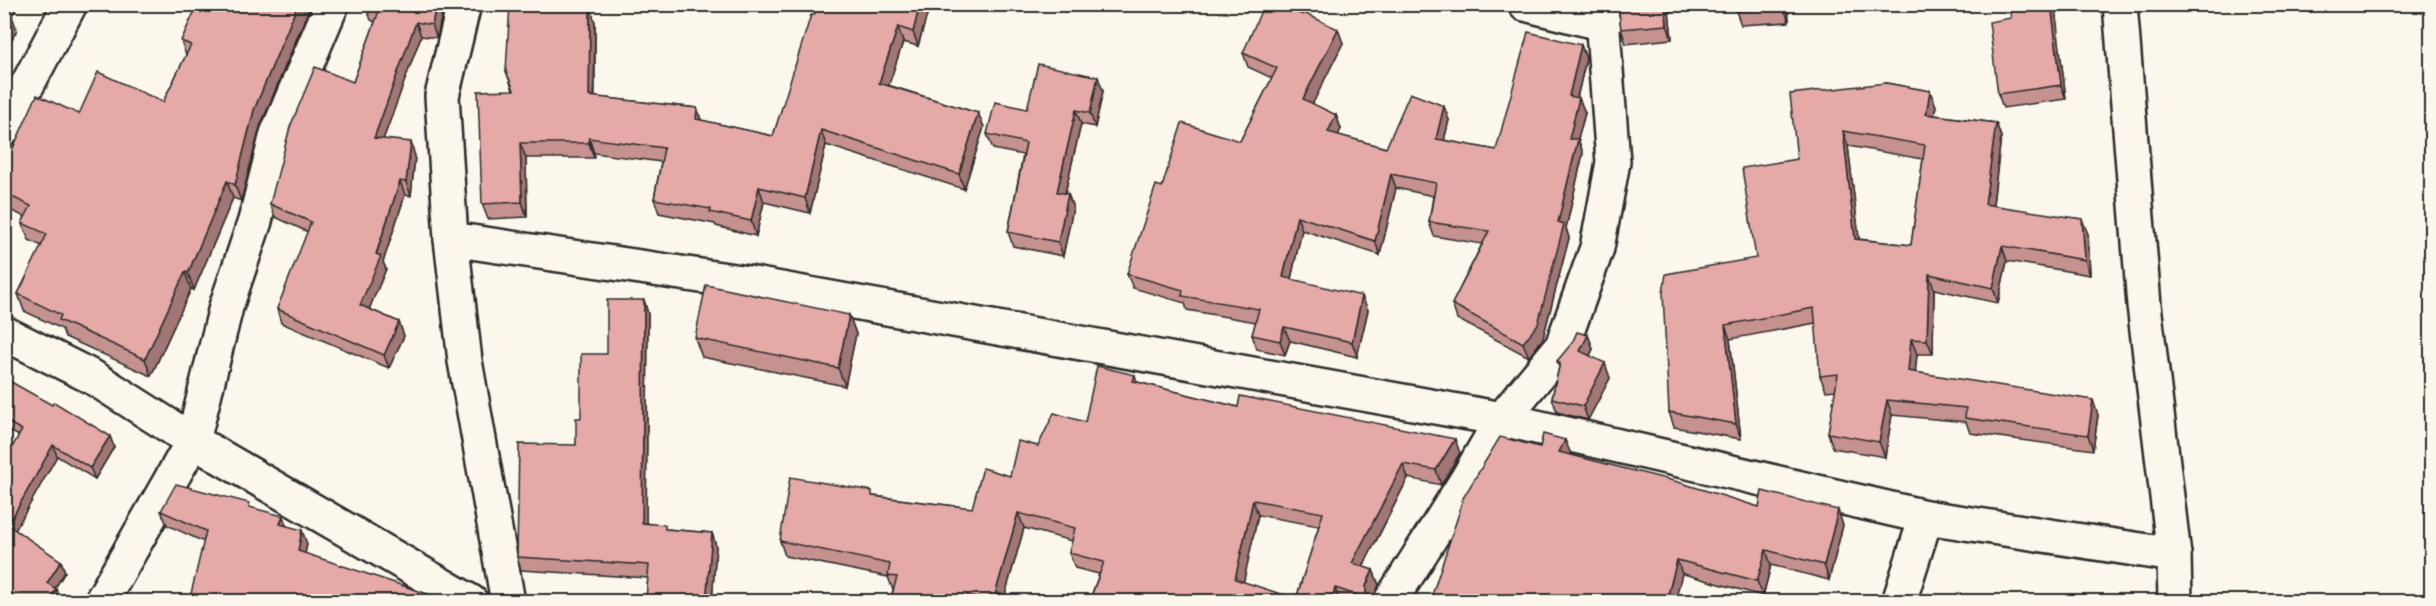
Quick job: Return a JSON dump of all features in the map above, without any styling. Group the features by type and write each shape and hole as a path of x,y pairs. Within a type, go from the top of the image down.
{"street":[{"path":"4,129 70,4"},
{"path":"101,602 193,441 226,307 255,221 277,134 332,4"},
{"path":"464,4 442,96 450,239 465,361 508,602"},
{"path":"1390,602 1502,419 1562,346 1597,248 1613,162 1602,14 1525,4"},
{"path":"2120,4 2144,305 2174,555 2175,602"},
{"path":"450,239 748,283 1502,419 1926,517 2174,555"},
{"path":"4,333 94,378 193,441 471,602"},
{"path":"1899,602 1926,517"}],"building":[{"path":"198,4 298,4 254,110 235,185 227,181 188,273 185,272 145,359 59,320 61,315 18,294 47,234 22,223 31,206 4,193 4,168 37,95 79,114 98,72 163,102 191,45 181,41"},
{"path":"367,4 436,4 432,25 416,22 374,138 411,142 406,182 400,181 376,254 381,256 360,305 399,322 384,355 277,309 311,222 270,204 290,127 315,67 353,82 379,11 366,7"},
{"path":"510,4 590,7 589,96 697,108 696,119 773,136 811,15 814,15 819,4 920,4 913,32 898,27 879,83 978,113 959,174 821,130 805,198 759,187 751,221 710,212 711,209 654,199 664,148 589,138 589,143 520,143 522,202 482,204 478,91 514,90 506,71"},
{"path":"1264,4 1279,4 1338,29 1303,99 1336,115 1328,132 1386,148 1410,93 1444,106 1436,139 1496,150 1528,32 1581,45 1569,96 1579,98 1569,139 1578,139 1558,222 1564,224 1538,324 1523,343 1452,304 1489,231 1429,222 1436,183 1391,174 1375,241 1297,216 1283,277 1362,296 1352,342 1284,327 1280,341 1252,335 1259,309 1182,296 1183,290 1127,274 1156,185 1162,187 1182,123 1240,141 1277,68 1243,53"},
{"path":"1618,4 1665,4 1667,25 1621,29"},
{"path":"1736,4 1784,4 1784,8 1736,11"},
{"path":"2009,4 2051,4 2061,85 1998,94 1989,22 2011,18"},
{"path":"4,13 12,16 4,31"},
{"path":"1038,64 1098,77 1090,113 1076,110 1057,192 1068,194 1058,242 1008,232 1026,143 987,134 995,102 1027,109"},
{"path":"1886,83 1930,91 1926,114 1996,123 1985,204 2082,219 2085,260 2002,246 1993,288 1929,274 1927,340 1911,339 1908,371 2093,400 2088,435 1965,418 1966,408 1887,400 1879,442 1828,433 1838,374 1820,376 1814,308 1725,325 1736,424 1669,412 1663,293 1666,274 1756,258 1742,168 1797,159 1790,94","holes":["1843,131 1925,145 1911,245 1855,239"]},
{"path":"706,285 849,315 838,368 695,338"},
{"path":"607,300 644,300 642,523 665,525 665,529 712,533 706,602 663,602 663,600 646,599 649,565 517,557 519,444 576,445 576,418 581,418 581,354 607,354"},
{"path":"1577,332 1588,335 1580,351 1605,363 1583,406 1552,398 1560,363 1557,361 1572,343"},
{"path":"1097,366 1135,375 1133,381 1238,407 1240,396 1455,439 1436,470 1403,464 1352,563 1373,570 1366,586 1366,598 1335,588 1331,602 1089,602 1104,562 1069,553 1075,528 1018,513 993,602 967,595 965,602 890,602 897,577 888,576 890,564 780,541 790,477 872,491 872,496 972,508 983,468 1010,476 1018,441 1038,446 1054,413 1085,422","holes":["1253,500 1323,513 1296,599 1235,579"]},
{"path":"4,378 52,405 54,402 110,436 90,468 53,445 8,525 61,561 47,583 56,589 48,602 4,602 4,461 22,430 4,420"},
{"path":"1543,434 1565,440 1559,452 1678,482 1759,507 1762,491 1838,510 1824,565 1766,550 1757,581 1677,560 1666,602 1430,601 1463,498 1500,437 1540,447"},
{"path":"176,484 249,503 249,507 283,516 280,524 302,530 298,551 452,602 189,602 206,531 161,511"}]}
